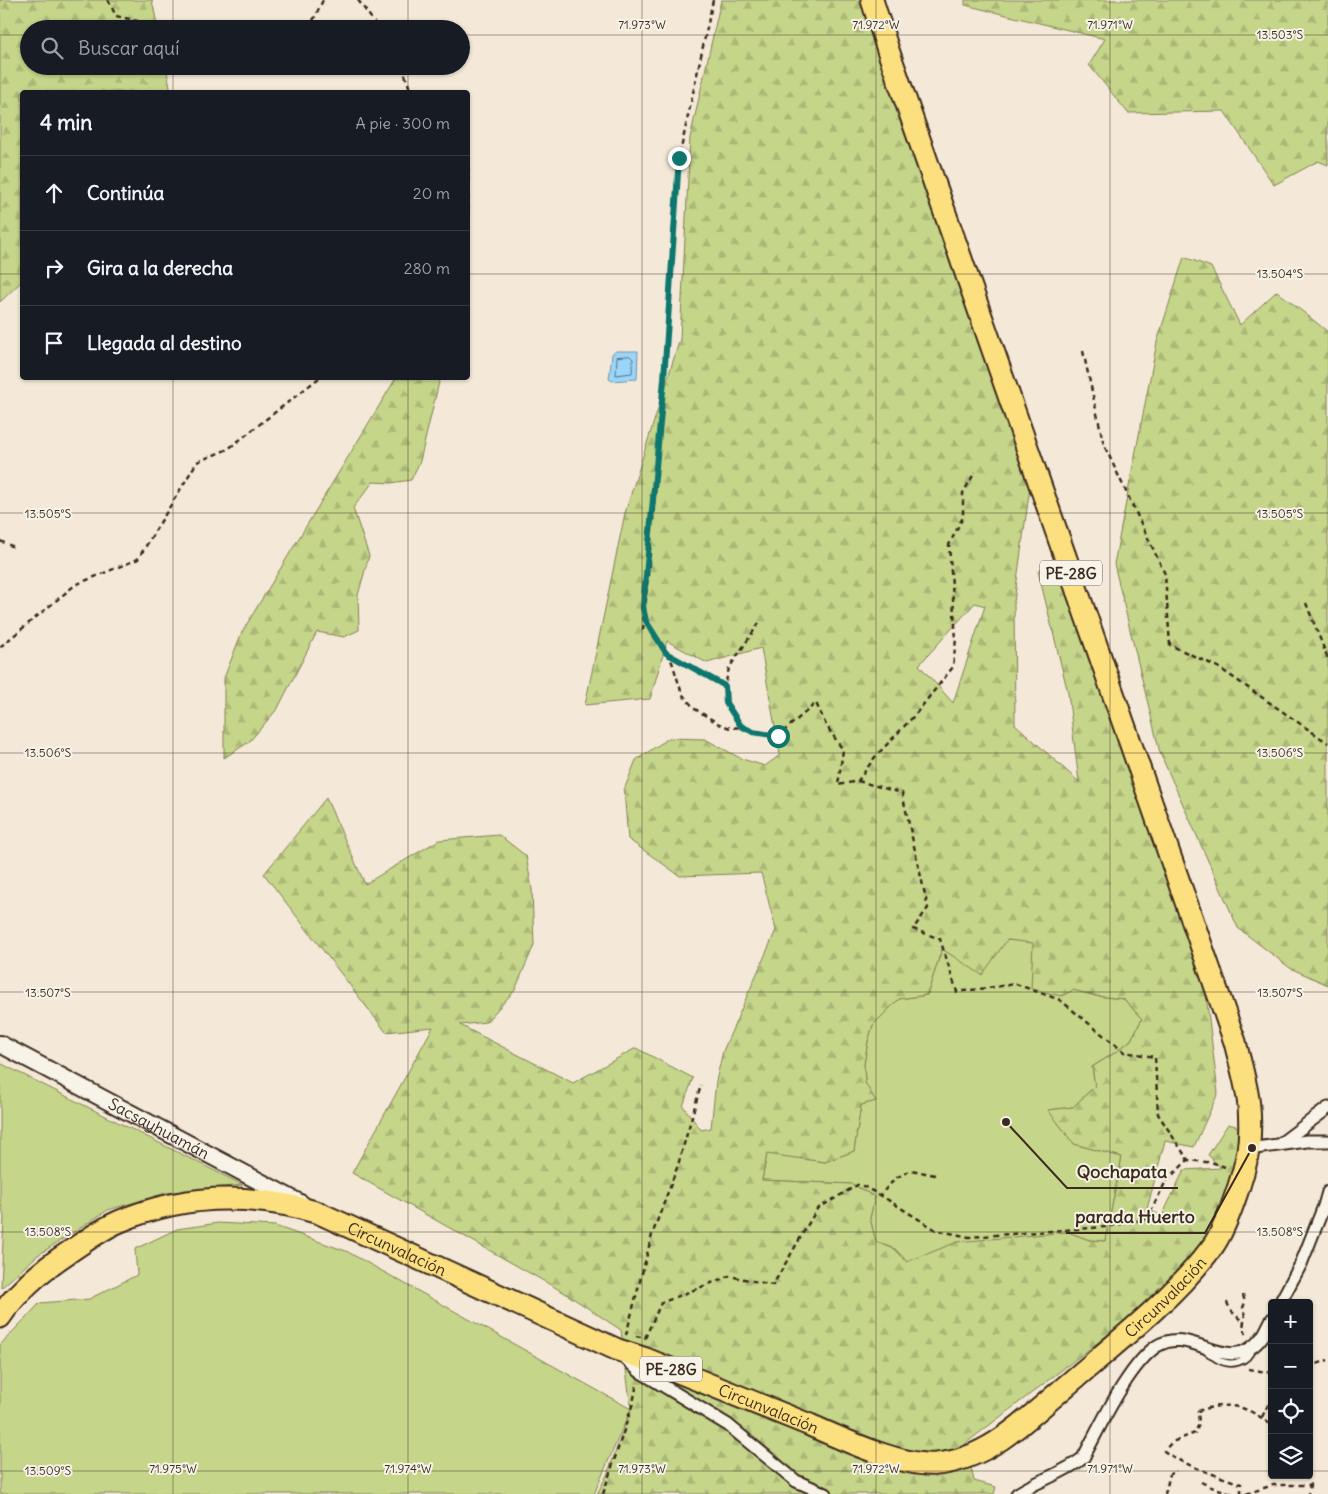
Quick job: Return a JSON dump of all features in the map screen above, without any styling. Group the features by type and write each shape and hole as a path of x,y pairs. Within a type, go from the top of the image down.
{"highway":[{"name":"PE-28G","path":"872,0 1235,1042 1249,1107 1248,1149"},
{"name":"Circunvalación","path":"0,1317 13,1298 36,1276 60,1258 117,1223 142,1213 188,1201 243,1198 283,1204 319,1213 618,1350 646,1359 859,1445 901,1460 934,1464 964,1460 1016,1428 1179,1287 1214,1244 1229,1213 1248,1149"}],"street":[{"name":"Sacsayhuamán","path":"0,1044 319,1213"},
{"path":"1279,1145 1328,1108"},
{"path":"1248,1149 1308,1141 1328,1141"},
{"path":"1308,1141 1323,1146 1328,1151"},
{"path":"1282,1299 1301,1264 1328,1192"},
{"path":"1017,1494 1029,1486 1055,1476 1083,1458 1130,1373 1146,1355 1158,1346 1171,1341 1187,1341 1221,1353 1233,1354 1246,1351 1250,1341 1262,1336 1268,1326"},
{"path":"618,1350 639,1371 728,1425 796,1481 826,1494"}],"path":[{"path":"108,0 116,16 133,20"},
{"path":"313,20 323,0"},
{"path":"358,0 372,20"},
{"path":"643,630 643,608 664,379 679,158 712,0"},
{"path":"405,75 410,90"},
{"path":"1083,351 1104,445 1165,574 1170,645 1218,667 1328,743"},
{"path":"0,647 75,585 138,559 197,462 228,449 316,380"},
{"path":"858,781 875,757 914,716 953,667 956,639 949,546 963,517 963,493 975,472"},
{"path":"0,541 14,547"},
{"path":"1306,603 1328,659"},
{"path":"643,608 646,621 676,672 682,694 695,709 719,724 730,728 744,727"},
{"path":"759,623 729,668 725,686 726,703 741,726 753,732 778,736 816,703 826,725 842,750 838,785 858,781 902,792 928,908 912,929 940,938 957,992 1016,984 1060,1000 1124,1052 1156,1057 1158,1114 1188,1160"},
{"path":"666,653 725,686"},
{"path":"618,1350 627,1334 652,1235 678,1165 701,1085"},
{"path":"1188,1160 1214,1163 1232,1169 1240,1178"},
{"path":"636,1336 645,1338 661,1303 729,1276 773,1285 816,1208 859,1184 936,1230 969,1237 1105,1227 1147,1219 1166,1181 1188,1160"},
{"path":"880,1195 896,1178 911,1170 935,1174"},
{"path":"1243,1295 1245,1302 1243,1308 1245,1316 1243,1328 1250,1341"},
{"path":"1227,1302 1230,1310 1244,1323"},
{"path":"1313,1366 1328,1360"},
{"path":"1247,1368 1268,1372"},
{"path":"603,1494 633,1403 639,1371"},
{"path":"1241,1494 1241,1484 1187,1464 1164,1450 1172,1442 1195,1433 1200,1424 1198,1411 1214,1406 1232,1405 1262,1417 1268,1422"},
{"path":"1262,1417 1268,1405"},
{"path":"1165,1494 1170,1474 1176,1471"},
{"path":"1308,1479 1310,1485 1308,1494"},
{"path":"1201,1482 1235,1494"},
{"path":"1246,1494 1273,1484 1310,1485"}],"green space":[{"path":"0,0 152,0 156,20 20,20 20,75 168,75 171,90 20,90 20,283 0,302"},
{"path":"721,0 867,0 1030,487 1014,602 1015,724 1079,782 1068,693 1038,571 1056,561 1203,970 1218,1093 1194,1147 1165,1141 1147,1209 1162,1216 1184,1170 1221,1168 1208,1155 1228,1124 1243,1128 1233,1190 1197,1256 1139,1311 966,1443 974,1481 996,1487 994,1494 597,1494 607,1475 631,1409 621,1330 565,1293 352,1173 433,1027 386,1032 264,874 326,798 365,884 439,840 499,835 526,856 532,889 534,945 515,990 486,1022 460,1025 573,1083 636,1048 693,1078 683,1106 701,1130 711,1128 716,1081 723,1051 776,930 761,873 680,876 628,839 624,790 636,760 669,738 705,739 742,759 765,766 780,755 761,648 707,663 667,641 650,699 585,705 625,513 680,339 690,138","holes":["975,603 985,606 953,703 919,665","1007,940 1033,943 1031,989 1062,996 1073,990 1096,996 1124,999 1142,1019 1131,1040 1092,1067 1095,1086 1073,1107 1048,1110 1074,1144 1122,1157 1105,1241 1089,1240 1068,1232 957,1242 907,1262 895,1249 876,1242 870,1218 875,1197 852,1184 762,1180 767,1154 825,1162 854,1151 861,1105 876,1101 865,1083 864,1064 873,1025 899,999 927,995 942,949 982,975"]},
{"path":"965,0 1328,0 1328,165 1318,161 1274,185 1224,111 1128,113 1089,65 1105,39 965,5"},
{"path":"1184,257 1211,267 1240,325 1277,291 1328,332 1328,985 1290,968 1238,928 1160,753 1114,564 1157,342"},
{"path":"395,380 440,380 420,461 411,480 391,483 373,482 353,508 369,556 358,595 359,630 344,637 317,632 278,708 249,742 224,758 224,678 242,632"},
{"path":"1007,940 1033,942 1073,990 1096,996 1124,999 1142,1019 1131,1040 1092,1067 1095,1086 1073,1107 1049,1110 1074,1144 1122,1157 1105,1241 1089,1240 1068,1232 907,1262 895,1249 876,1243 870,1218 875,1197 852,1184 762,1180 767,1153 825,1162 854,1151 861,1105 875,1101 865,1083 864,1064 873,1025 899,999 927,995 942,949"},
{"path":"0,1063 243,1185 166,1193 108,1210 38,1255 1,1288 4,1217 0,1200"},
{"path":"218,1223 275,1226 346,1251 631,1409 594,1494 0,1494 0,1345 40,1303 89,1299 137,1275 135,1249 177,1229"}],"water":[{"path":"616,351 638,351 637,379 612,381 609,379 612,354"}],"place":[{"name":"Qochapata","path":"1006,1122"},
{"name":"parada Huerto","path":"1252,1148"}],"route":[{"path":"679,158 664,379 643,608 646,621 666,653 725,686 726,703 741,726 753,732 778,736"}]}
